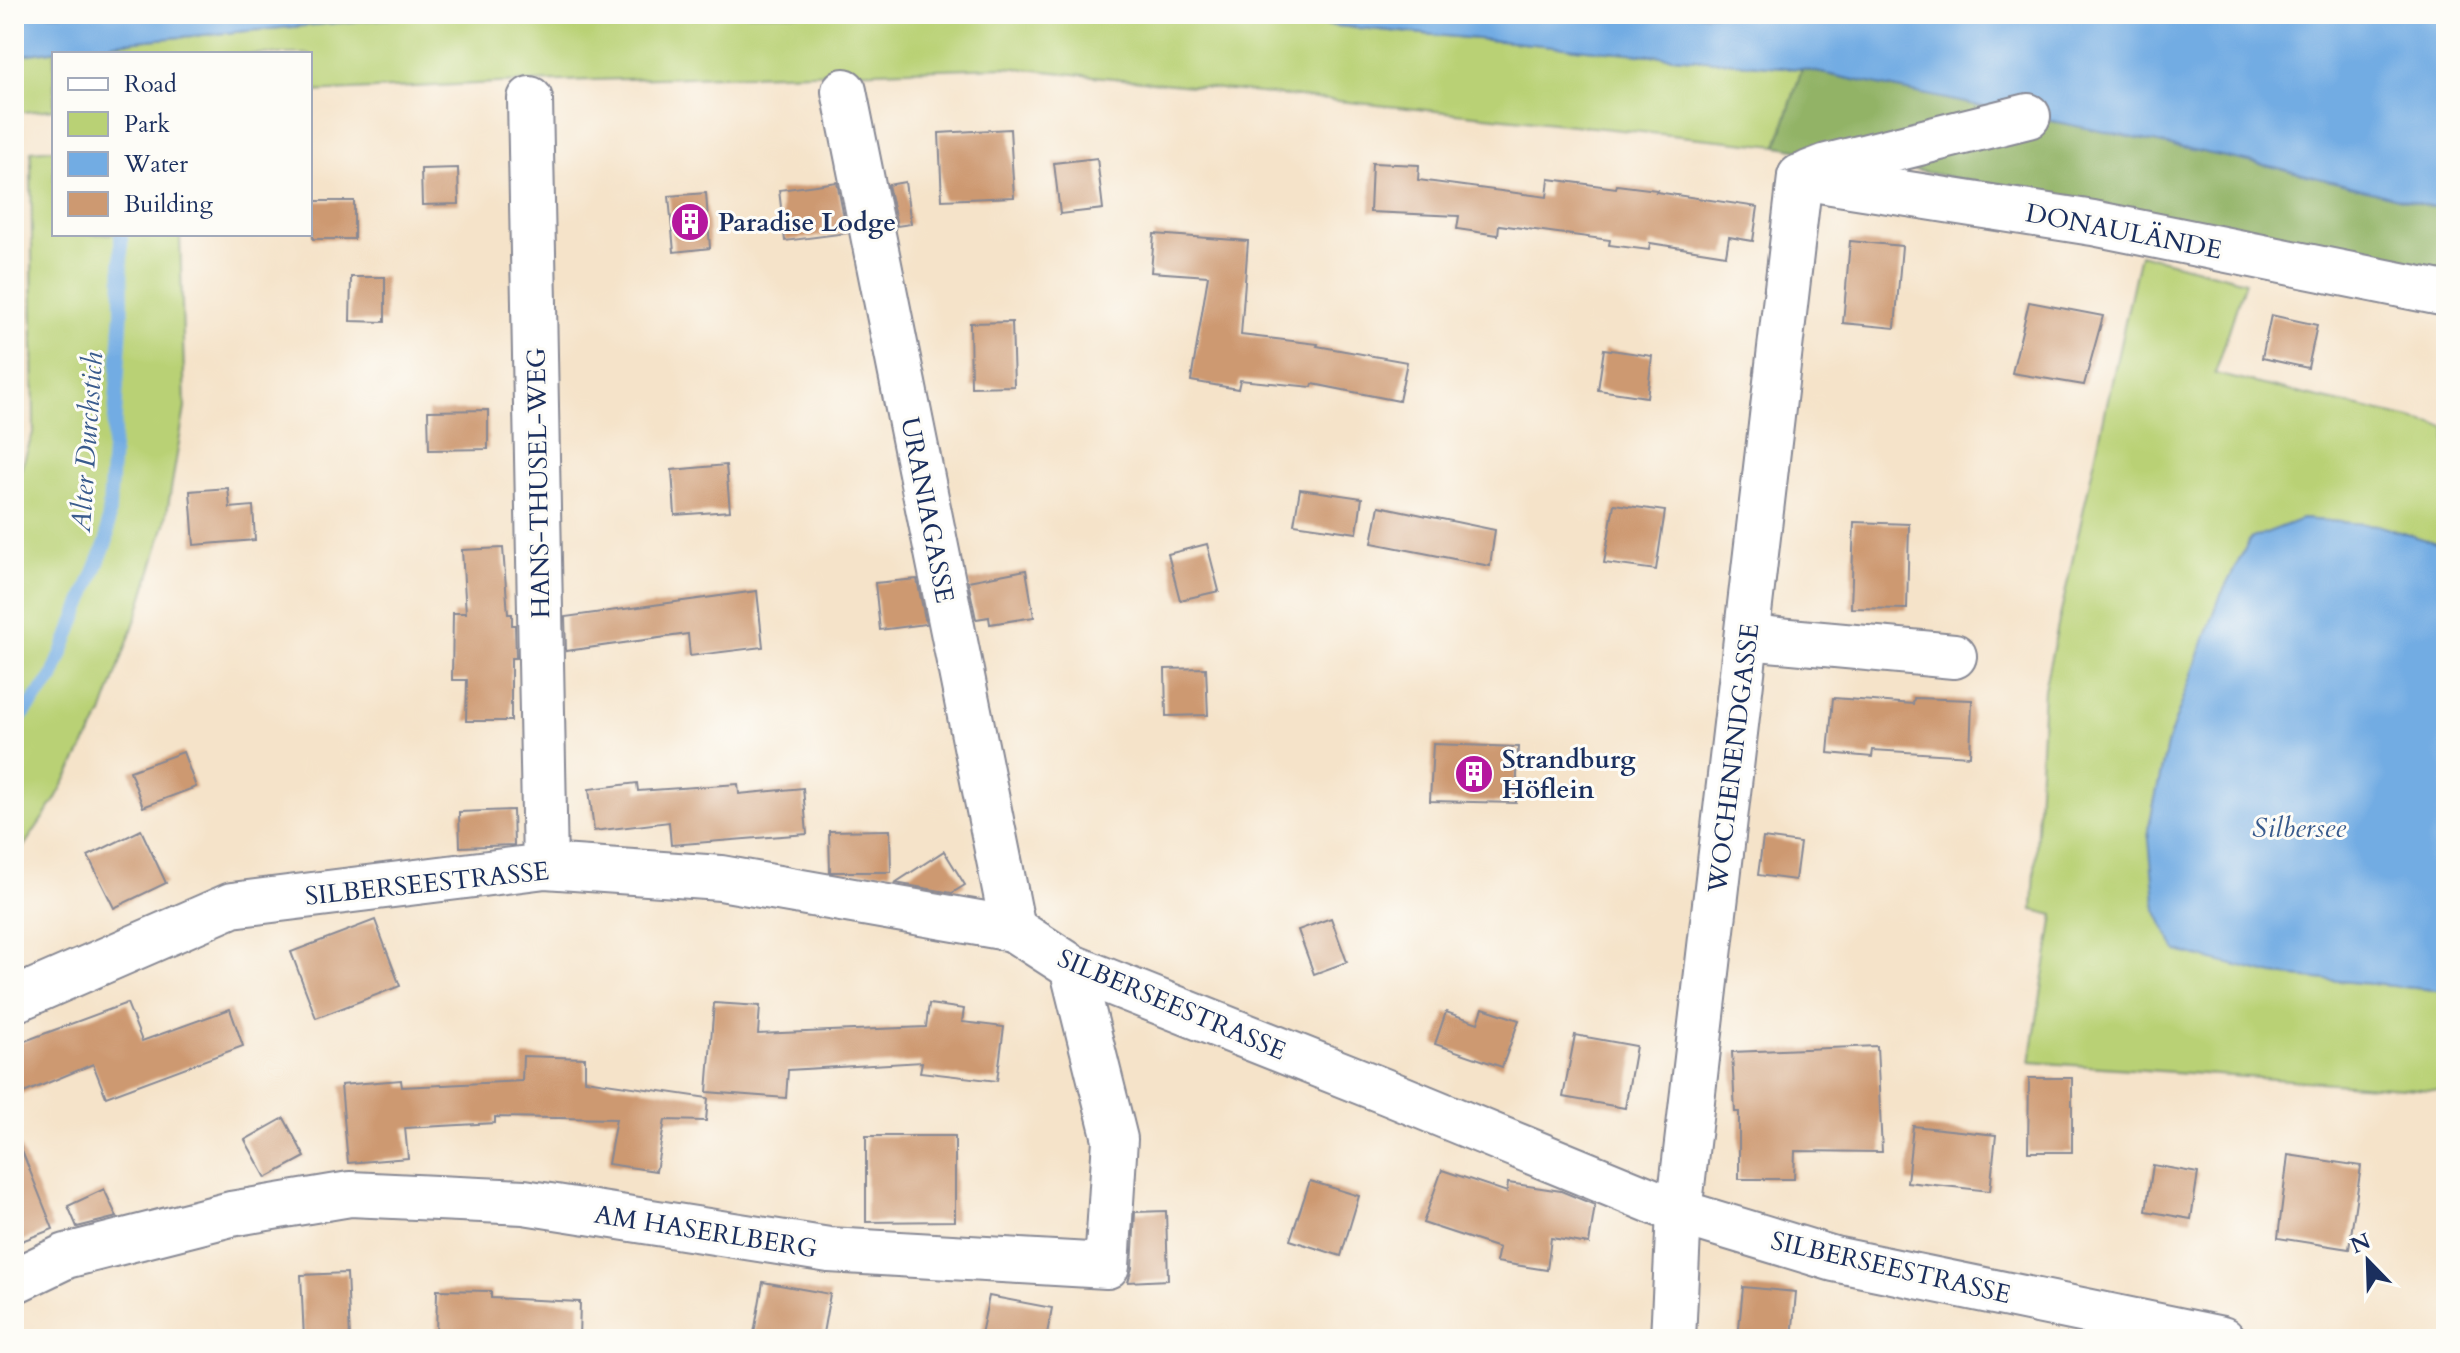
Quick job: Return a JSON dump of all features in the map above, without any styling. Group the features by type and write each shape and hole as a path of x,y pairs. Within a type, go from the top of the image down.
{"street":[{"name":"URANIAGASSE","path":"844,91 1013,929"},
{"name":"HANS-THUSEL-WEG","path":"530,99 545,866"},
{"path":"1800,177 1827,166 2028,116"},
{"name":"DONAULÄNDE","path":"1800,177 2093,223 2446,294"},
{"name":"WOCHENENDGASSE","path":"1673,1339 1679,1212 1800,177"},
{"path":"1747,637 1954,656"},
{"name":"SILBERSEESTRASSE","path":"14,1000 232,905 545,866 721,878 1013,929 1072,967 1679,1212 1834,1259 2222,1339"},
{"name":"AM HASERLBERG","path":"14,1281 66,1256 231,1214 350,1194 524,1202 829,1250 1107,1266 1115,1139 1072,967"}],"green space":[{"path":"435,14 1206,14 1802,69 1777,146 1005,67 312,92 312,52 52,52 52,109 14,113 14,56 104,44"},
{"path":"1802,69 2279,168 2446,210 2446,278 1904,168 1777,146"},
{"path":"52,149 52,236 180,236 185,408 165,524 102,714 55,800 14,861 14,490 34,430 31,151"},
{"path":"2140,254 2245,281 2215,374 2446,427 2446,546 2377,525 2303,519 2250,539 2220,598 2168,741 2148,830 2274,975 2446,991 2446,1091 2030,1062 2054,915 2033,910 2044,689"}],"water":[{"path":"14,14 435,14 104,44 14,56"},
{"path":"1206,14 2446,14 2446,210 2279,168 1802,69"},
{"name":"Silbersee","path":"2302,519 2377,525 2446,546 2446,991 2274,975 2176,951 2156,910 2148,830 2168,741 2220,597 2250,539"}],"building":[{"path":"1010,129 1014,197 942,200 939,133"},
{"path":"1097,158 1103,209 1060,214 1054,163"},
{"path":"1372,163 1419,165 1418,180 1547,197 1549,179 1657,190 1758,207 1753,241 1729,237 1726,255 1650,243 1649,250 1609,245 1610,240 1499,225 1498,235 1457,229 1459,216 1370,212"},
{"path":"458,168 459,204 422,205 421,169"},
{"path":"837,182 847,233 785,241 779,190"},
{"path":"905,182 911,224 897,226 888,185"},
{"name":"Paradise Lodge","path":"706,193 710,248 674,252 669,196"},
{"path":"312,201 354,201 354,239 313,239"},
{"path":"1154,234 1248,241 1241,335 1318,344 1407,362 1399,401 1313,384 1312,387 1240,380 1238,389 1191,381 1208,276 1151,272"},
{"path":"1850,241 1902,246 1895,328 1843,323"},
{"path":"351,277 385,277 385,322 350,321"},
{"path":"2029,302 2103,316 2084,385 2012,373"},
{"path":"2271,315 2317,325 2308,368 2262,358"},
{"path":"1012,322 1014,386 971,387 970,323"},
{"path":"1604,349 1652,356 1647,397 1598,390"},
{"path":"488,410 488,449 429,450 428,411"},
{"path":"726,465 730,511 675,515 672,470"},
{"path":"228,488 230,508 253,506 255,540 194,545 190,491"},
{"path":"1300,489 1362,498 1357,533 1294,524"},
{"path":"1614,504 1665,511 1656,570 1604,563"},
{"path":"1379,506 1495,530 1490,566 1372,543"},
{"path":"1854,522 1909,524 1907,609 1851,608"},
{"path":"1207,544 1219,591 1180,600 1168,554"},
{"path":"503,548 508,614 512,614 512,625 515,625 516,658 511,658 511,721 466,721 467,680 452,680 453,613 466,613 462,550"},
{"path":"1026,570 1034,617 990,624 989,617 976,619 968,581"},
{"path":"917,579 926,624 880,630 875,583"},
{"path":"757,591 763,647 690,656 688,634 566,651 565,617"},
{"path":"1206,668 1208,715 1166,716 1165,669"},
{"path":"1833,698 1913,704 1914,698 1972,700 1970,756 1873,750 1872,757 1828,753"},
{"name":"Strandburg Höflein","path":"1433,744 1518,747 1516,803 1430,801"},
{"path":"183,752 196,787 143,807 130,771"},
{"path":"637,783 638,791 738,784 739,794 803,788 807,834 671,845 669,822 594,831 589,789"},
{"path":"513,810 514,845 460,847 459,812"},
{"path":"141,830 166,883 114,908 88,856"},
{"path":"890,830 891,872 830,872 829,831"},
{"path":"1763,838 1800,843 1795,880 1758,875"},
{"path":"944,851 965,885 952,893 895,883"},
{"path":"1331,918 1347,962 1314,974 1298,930"},
{"path":"375,920 400,986 316,1018 291,952"},
{"path":"127,1003 142,1041 230,1009 243,1046 106,1097 93,1064 14,1097 14,1045"},
{"path":"714,1003 760,1006 758,1034 926,1027 929,1004 964,1009 962,1022 1004,1027 997,1081 920,1072 922,1062 788,1070 786,1098 707,1092"},
{"path":"1483,1008 1519,1020 1502,1067 1435,1044 1446,1012 1478,1023"},
{"path":"1575,1035 1636,1046 1625,1108 1563,1097"},
{"path":"1877,1046 1882,1152 1795,1151 1794,1179 1739,1179 1739,1112 1735,1112 1732,1052"},
{"path":"523,1056 585,1058 585,1080 708,1098 706,1121 665,1120 656,1171 608,1164 616,1119 495,1117 495,1123 405,1128 408,1158 348,1163 341,1085 401,1080 402,1087 522,1081"},
{"path":"2029,1078 2072,1078 2072,1152 2028,1152"},
{"path":"284,1118 305,1157 266,1178 245,1140"},
{"path":"1913,1126 1996,1135 1990,1191 1907,1182"},
{"path":"14,1136 53,1229 14,1244"},
{"path":"866,1136 955,1136 955,1221 866,1222"},
{"path":"2288,1155 2361,1166 2349,1249 2278,1238"},
{"path":"2153,1165 2198,1173 2191,1219 2146,1211"},
{"path":"1442,1170 1507,1192 1508,1183 1561,1191 1595,1205 1589,1244 1551,1238 1547,1270 1496,1262 1499,1248 1423,1223"},
{"path":"1310,1181 1359,1196 1341,1256 1290,1240"},
{"path":"104,1189 117,1217 77,1227 68,1206"},
{"path":"1166,1211 1168,1280 1128,1282 1132,1268 1135,1212"},
{"path":"347,1273 350,1339 304,1339 301,1275"},
{"path":"763,1282 830,1294 822,1339 753,1339"},
{"path":"1743,1287 1796,1292 1792,1339 1738,1339"},
{"path":"437,1290 491,1291 491,1298 580,1302 579,1339 436,1339"},
{"path":"989,1296 1052,1308 1046,1339 980,1339"}],"waterway":[{"name":"Alter Durchstich","path":"97,14 106,52"},
{"name":"Alter Durchstich","path":"14,726 52,678 107,540 122,310 121,236"}],"place":[{"name":"Paradise Lodge","path":"690,222"},
{"name":"Strandburg Höflein","path":"1474,774"}]}
